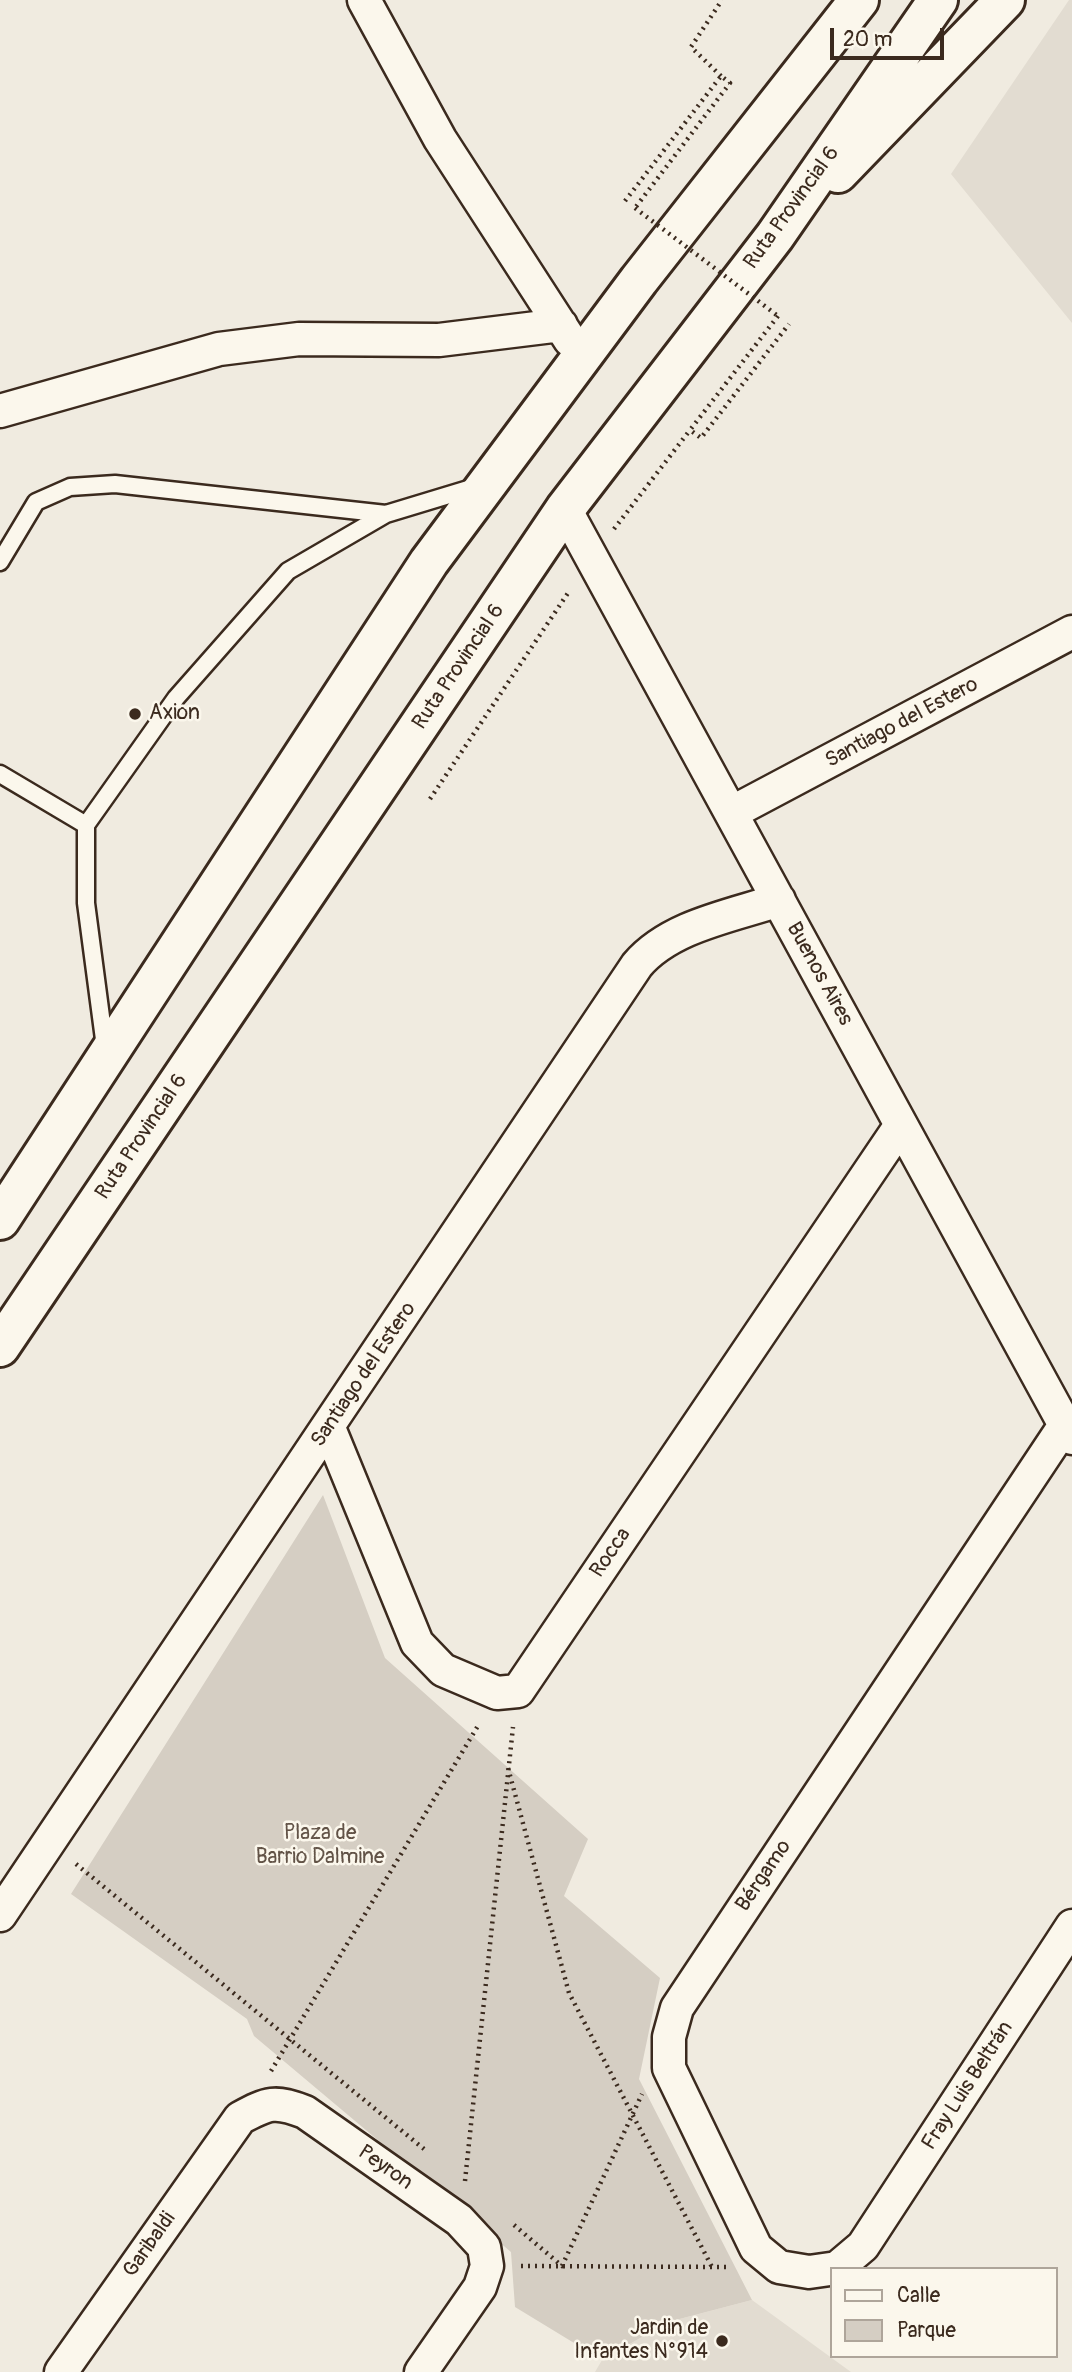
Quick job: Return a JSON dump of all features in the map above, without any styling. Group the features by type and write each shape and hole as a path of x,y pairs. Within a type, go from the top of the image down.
{"highway":[{"path":"820,53 849,0"},
{"path":"0,1220 12,1185 107,1058 429,562 581,357 859,0"},
{"name":"Ruta Provincial 6","path":"0,1347 565,509 775,236 937,0"},
{"path":"775,236 892,120 1005,0"}],"street":[{"path":"364,0 440,139 581,357"},
{"path":"0,411 219,349 299,339 439,340 561,326"},
{"name":"Buenos Aires","path":"565,509 1068,1432"},
{"name":"Santiago del Estero","path":"731,813 1072,632"},
{"name":"Santiago del Estero","path":"0,1915 649,951 668,938 779,900"},
{"name":"Rocca","path":"507,1692 901,1125"},
{"path":"329,1428 417,1643 443,1670 507,1692"},
{"name":"Bérgamo","path":"779,2267 756,2248 669,2068 669,2037 677,2008 1068,1432"},
{"name":"Fray Luis Beltrán","path":"838,2267 863,2246 1072,1926"},
{"name":"Peyron","path":"240,2118 266,2104 284,2104 305,2112 459,2220 484,2247 483,2276"},
{"name":"Garibaldi","path":"61,2372 240,2118"},
{"name":"Fray Luis Beltrán","path":"779,2267 809,2272 830,2269"},
{"path":"421,2372 483,2276"}],"lane":[{"path":"0,562 36,502 70,487 115,484 386,514"},
{"path":"107,1058 86,903 86,825 176,698 288,571 386,514 488,484"},
{"path":"0,774 86,825"}],"path":[{"path":"430,799 593,559 778,316 635,208 730,83 691,47 722,0"},
{"path":"625,201 720,76"},
{"path":"691,430 701,438 789,324"},
{"path":"454,2174 465,2182 508,1768 507,1692"},
{"path":"240,2118 507,1692"},
{"path":"508,1768 569,1993 712,2267"},
{"path":"49,1841 434,2157"},
{"path":"562,2266 643,2092"},
{"path":"483,2276 562,2266 779,2267"}],"shaded area":[{"path":"1069,0 1072,0 1072,323 951,174"},
{"name":"Jardin de Infantes N°914","path":"752,2300 851,2372 595,2372 602,2360 668,2322"}],"green space":[{"name":"Plaza de Barrio Dalmine","path":"323,1495 385,1658 588,1839 564,1896 660,1978 639,2079 752,2300 668,2322 602,2360 515,2307 511,2252 254,2036 247,2019 71,1894"}],"place":[{"name":"Axion","path":"135,714"},
{"name":"Jardin de Infantes N°914","path":"722,2341"}]}
